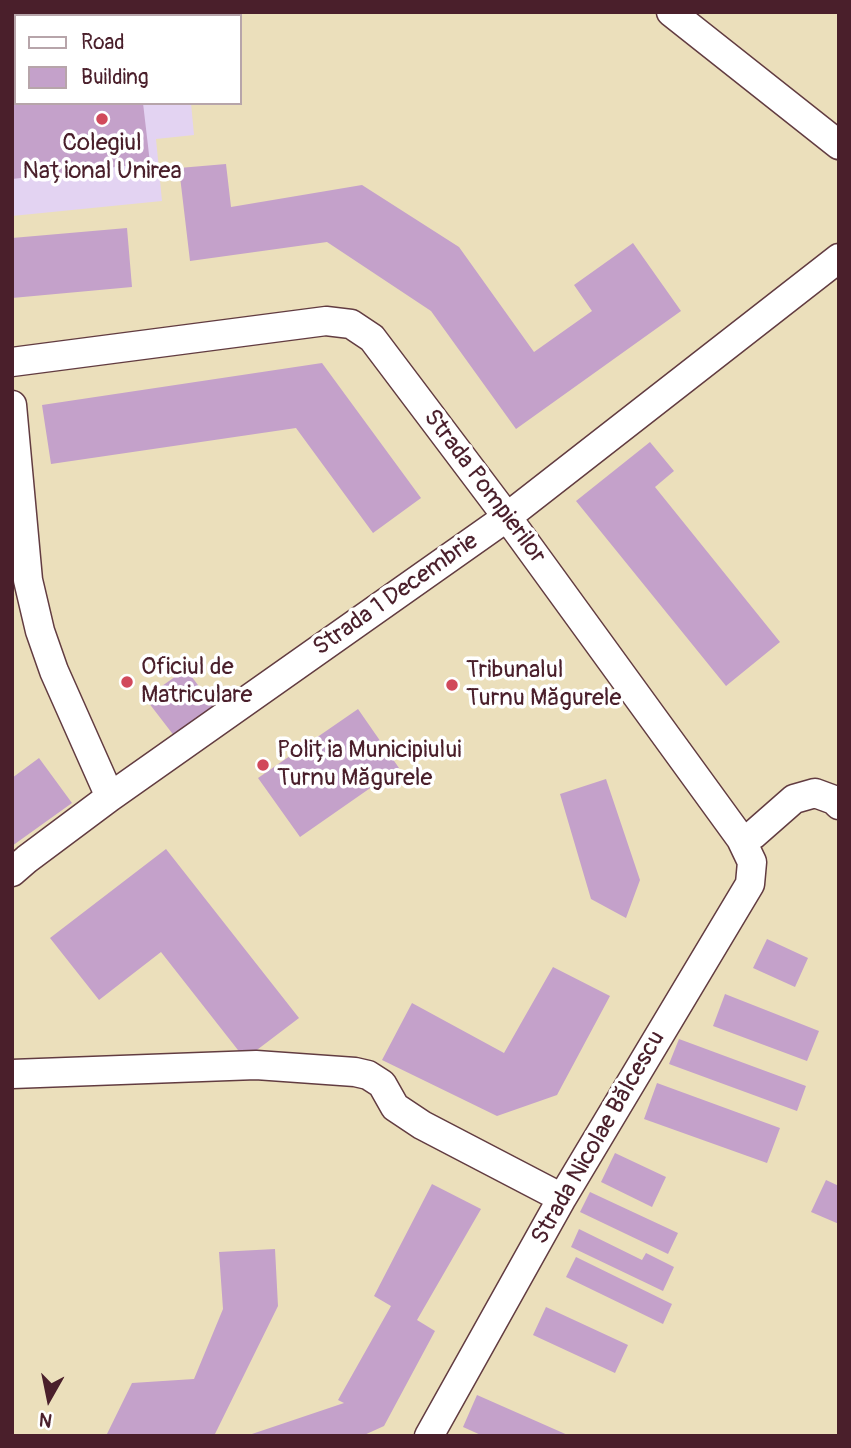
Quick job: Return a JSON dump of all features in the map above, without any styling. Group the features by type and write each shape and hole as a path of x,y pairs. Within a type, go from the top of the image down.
{"street":[{"path":"671,12 839,145"},
{"name":"Strada 1 Decembrie","path":"12,872 110,797 508,517 839,258"},
{"name":"Strada Pompierilor","path":"12,362 326,321 351,324 372,338 508,517 741,839"},
{"path":"12,405 28,580 40,631 54,671 110,797"},
{"path":"741,839 753,835 794,799 815,793 834,800 839,805"},
{"name":"Strada Nicolae Bălcescu","path":"429,1436 562,1198 750,884 752,862 741,839"},
{"path":"12,1074 256,1065 355,1072 368,1075 382,1084 395,1107 422,1125 562,1198"}],"shaded area":[{"name":"Colegiul Național Unirea","path":"12,12 182,12 14,14 14,105 191,105 194,135 156,139 162,201 12,216"}],"building":[{"path":"12,12 90,12 14,14 12,29"},
{"path":"177,12 178,14 131,14"},
{"path":"12,93 14,105 143,105 150,163 12,179"},
{"path":"226,164 231,207 362,185 459,247 534,352 592,311 574,285 633,243 681,311 516,429 431,311 327,242 190,261 179,168"},
{"path":"127,228 132,287 12,298 12,238"},
{"path":"322,363 421,498 373,533 296,428 51,464 42,405"},
{"path":"650,442 674,471 655,487 780,642 726,686 576,501"},
{"path":"186,669 215,708 175,737 145,698"},
{"path":"358,709 399,768 300,837 258,778"},
{"path":"39,758 72,803 12,846 12,778"},
{"path":"606,779 640,880 626,918 591,899 560,794"},
{"path":"166,849 299,1018 245,1059 161,952 99,1000 50,938"},
{"path":"767,939 808,958 795,987 753,968"},
{"path":"553,967 610,996 557,1095 497,1116 382,1060 412,1003 504,1053"},
{"path":"725,994 819,1031 807,1061 713,1026"},
{"path":"679,1039 806,1086 797,1111 669,1064"},
{"path":"657,1083 780,1128 767,1163 644,1119"},
{"path":"615,1153 666,1177 652,1207 601,1182"},
{"path":"826,1180 839,1186 839,1224 811,1212"},
{"path":"432,1184 481,1209 417,1320 435,1331 384,1426 362,1436 246,1436 344,1403 338,1400 391,1306 374,1296"},
{"path":"590,1192 678,1233 668,1254 580,1212"},
{"path":"579,1229 642,1260 646,1253 674,1267 663,1291 571,1247"},
{"path":"275,1249 278,1306 214,1436 106,1436 132,1383 194,1379 223,1309 219,1252"},
{"path":"576,1257 672,1304 663,1324 566,1277"},
{"path":"546,1307 628,1345 615,1373 533,1335"},
{"path":"477,1395 570,1436 483,1436 463,1427"}],"place":[{"name":"Colegiul Național Unirea","path":"102,119"},
{"name":"Oficiul de Matriculare","path":"127,682"},
{"name":"Tribunalul Turnu Măgurele","path":"452,685"},
{"name":"Poliția Municipiului Turnu Măgurele","path":"263,765"}]}
